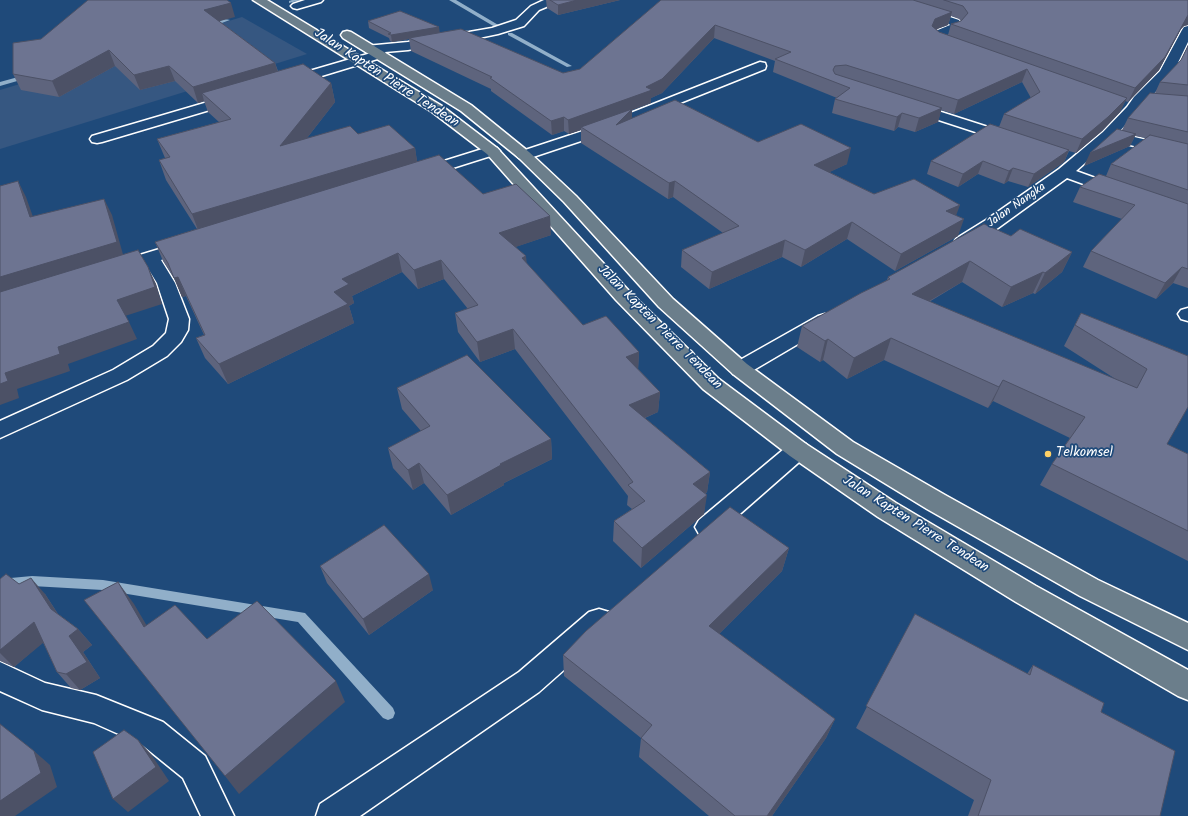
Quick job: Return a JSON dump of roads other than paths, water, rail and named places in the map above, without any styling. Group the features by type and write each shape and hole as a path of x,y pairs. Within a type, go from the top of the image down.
{"main road":[{"name":"Jalan Kapten Pierre Tendean","path":"259,0 370,54 466,108 524,155 570,199 666,303 740,369 845,448 936,502 1089,588 1188,637"},
{"name":"Jalan Kapten Pierre Tendean","path":"291,3 370,54 437,109 492,151 622,296 711,384 798,450 887,510 1026,594 1188,686"}],"street":[{"path":"291,3 317,0"},
{"path":"277,85 370,54 500,30 520,23 535,8 554,0"},
{"path":"887,0 955,22 956,27 952,30 937,35 936,38 970,51"},
{"name":"Jalan Nangka","path":"950,249 992,224 1065,172 1108,135 1166,73 1188,30"},
{"path":"524,155 600,130 760,66"},
{"path":"97,139 247,94"},
{"path":"898,102 1026,144"},
{"path":"1118,104 1136,105 1158,102"},
{"path":"1108,135 1188,155"},
{"path":"409,177 492,151"},
{"path":"1064,156 1079,160"},
{"path":"1065,172 1130,196"},
{"path":"98,274 203,240"},
{"path":"0,430 120,374 160,352 174,338 178,330 179,320 166,284 150,257"},
{"path":"740,369 841,311"},
{"path":"688,544 798,450"},
{"path":"332,816 529,682 617,606"},
{"path":"0,676 42,696 96,709 152,733 194,767 218,816"}],"waterway":[{"path":"291,2 298,0"},
{"path":"452,0 497,26"},
{"path":"208,26 227,20"},
{"path":"510,34 569,66"},
{"path":"0,84 29,76"},
{"path":"0,584 32,581 103,585 301,617 388,713"}],"place":[{"name":"Telkomsel","path":"1048,454"}]}
